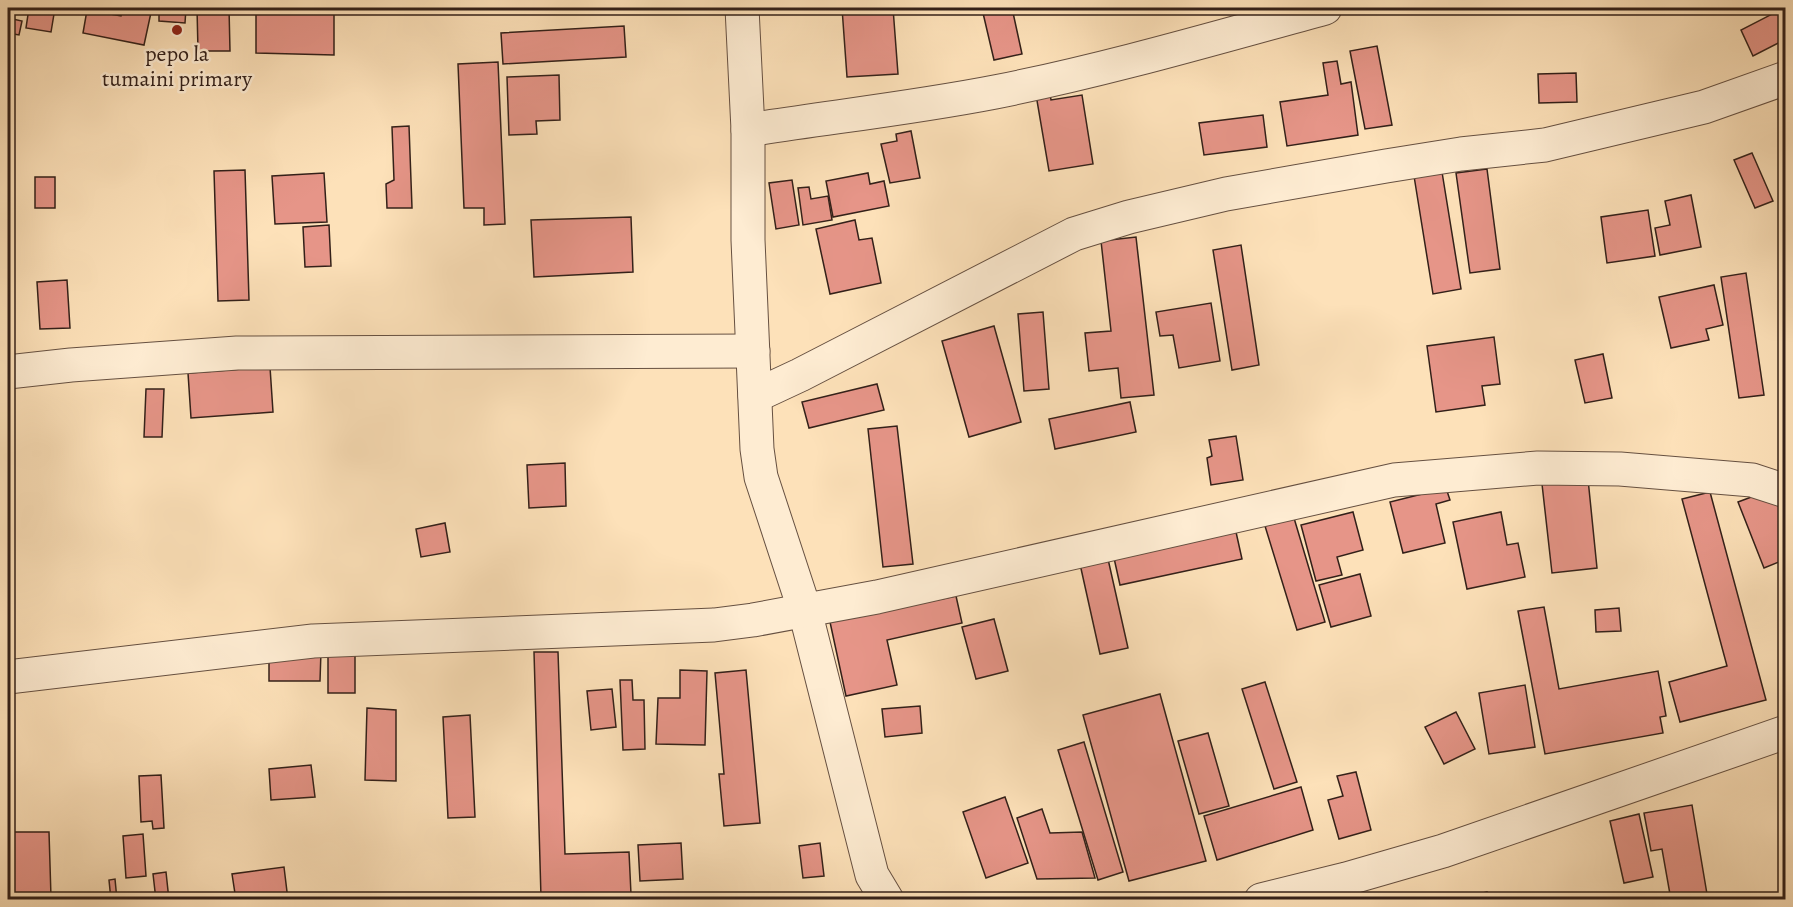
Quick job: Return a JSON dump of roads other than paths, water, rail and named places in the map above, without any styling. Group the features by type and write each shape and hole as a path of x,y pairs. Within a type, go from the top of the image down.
{"street":[{"path":"742,8 748,130 748,240 761,477 805,612 872,875 886,900"},
{"path":"748,130 992,92 1054,79 1149,56 1325,8"},
{"path":"755,396 1074,234 1128,217 1226,194 1461,154 1545,145 1704,107 1785,78"},
{"path":"8,372 71,364 237,353 753,351"},
{"path":"8,677 313,641 714,625 805,612 986,573 1342,490 1412,478 1538,468 1620,469 1752,480 1785,491"},
{"path":"1261,900 1346,879 1443,851 1785,732"}],"place":[{"name":"pepo la tumaini primary","path":"177,30"}]}
